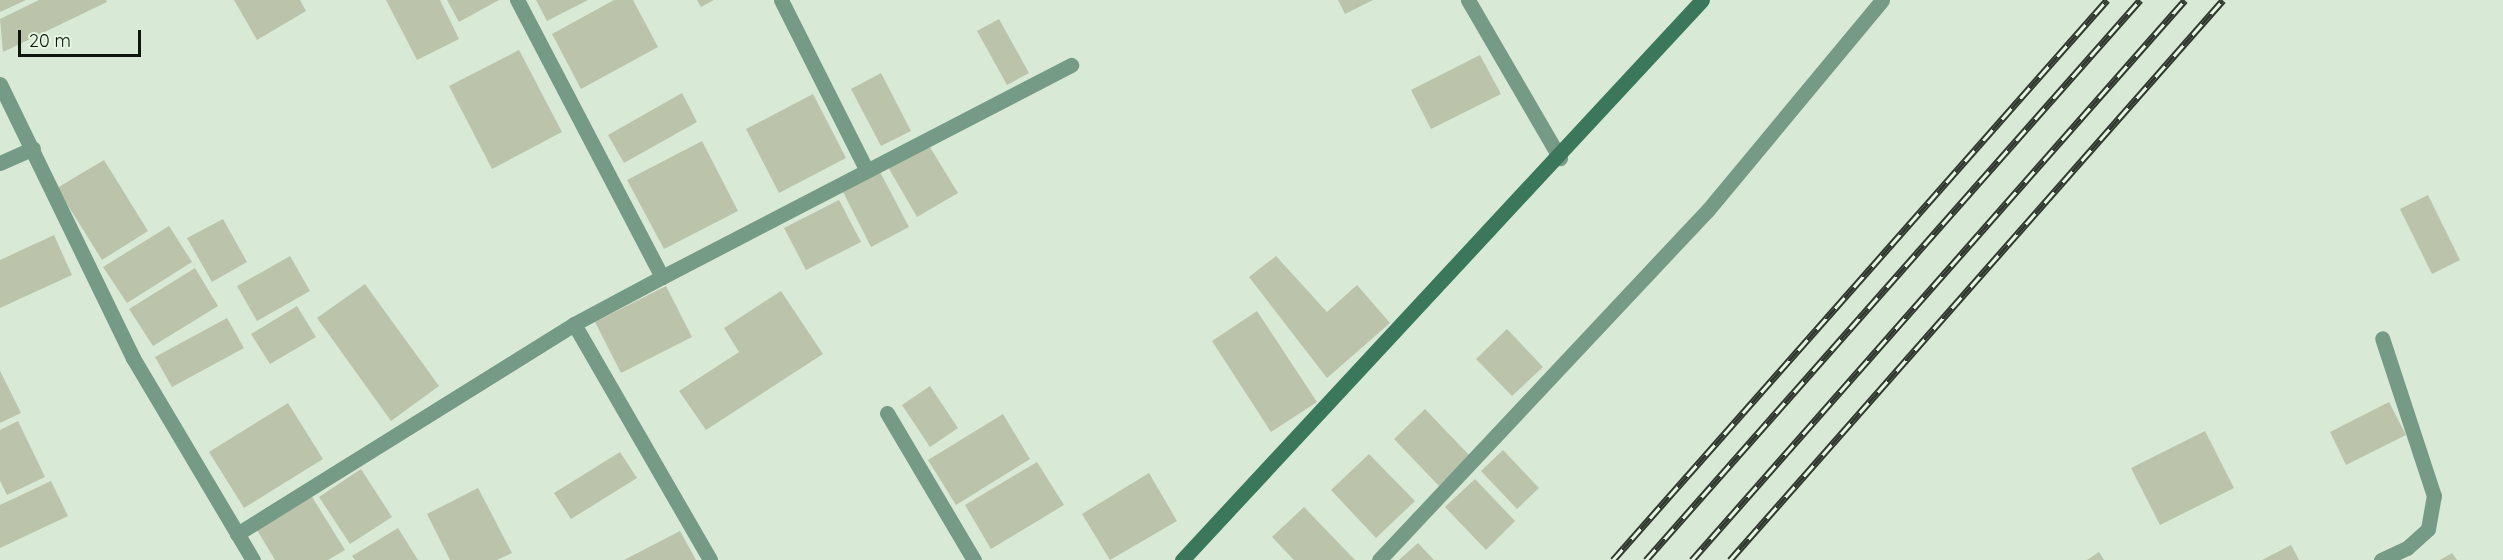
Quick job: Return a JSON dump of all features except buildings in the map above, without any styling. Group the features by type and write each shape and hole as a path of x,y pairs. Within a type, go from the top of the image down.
{"street":[{"path":"517,0 662,278"},
{"path":"781,0 867,171"},
{"path":"1468,0 1560,158"},
{"path":"1182,560 1560,158 1702,0"},
{"path":"1379,560 1707,211 1881,0"},
{"path":"237,534 574,324 1071,65"},
{"path":"0,84 133,358 253,560"},
{"path":"0,163 33,148"},
{"path":"574,324 710,560"},
{"path":"2381,560 2407,548 2428,529 2434,496 2382,338"},
{"path":"887,413 974,560"}],"railway":[{"path":"1613,560 2107,0"},
{"path":"1646,560 2140,0"},
{"path":"1692,560 2185,0"},
{"path":"1730,560 2223,0"}]}
